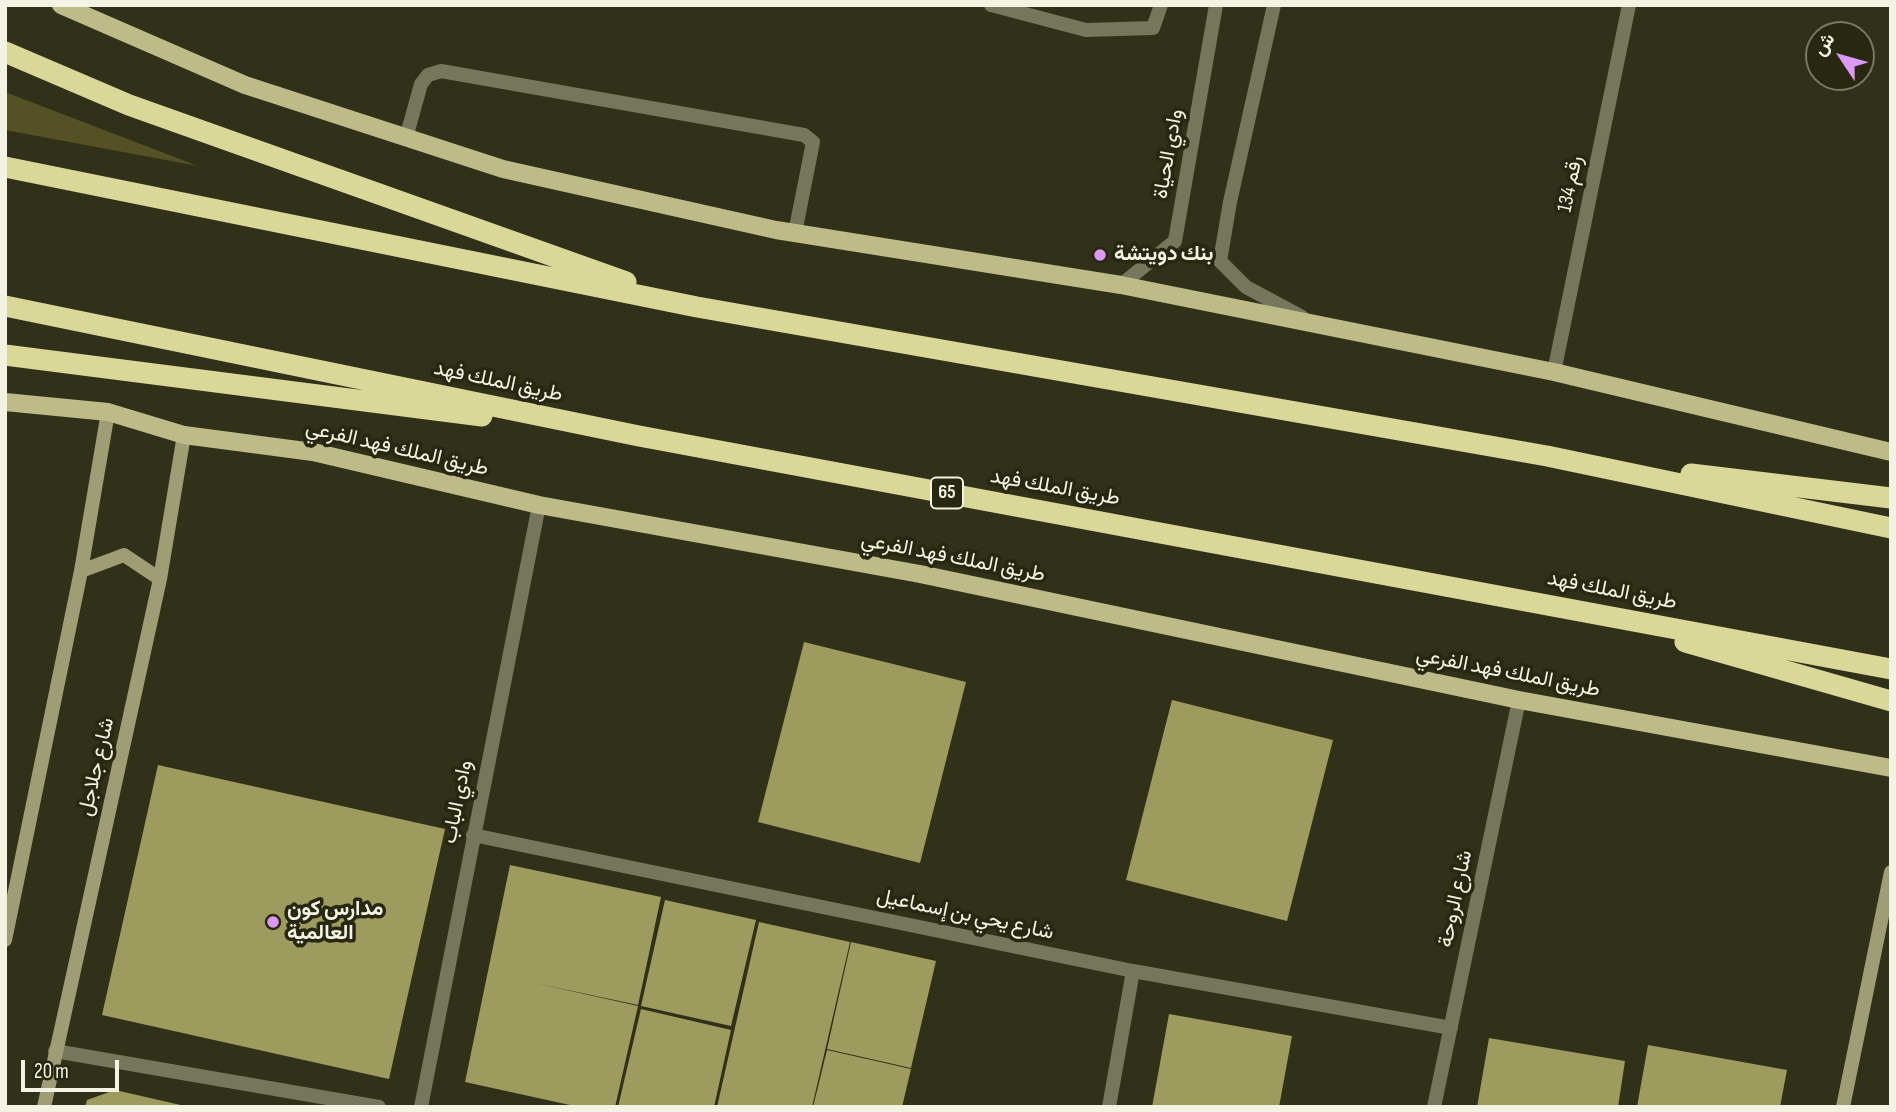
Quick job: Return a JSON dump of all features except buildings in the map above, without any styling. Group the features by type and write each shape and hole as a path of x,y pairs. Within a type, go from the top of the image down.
{"highway":[{"path":"5,52 129,105 697,307"},
{"path":"5,167 697,307 1547,456 1891,528"},
{"name":"طريق الملك فهد","path":"5,306 639,436 1891,669"},
{"path":"5,355 639,436"},
{"path":"1547,456 1891,498"},
{"path":"1551,604 1891,701"}],"main road":[{"path":"61,5 245,85 503,169 795,233 1121,285 1554,372 1891,452"},
{"name":"طريق الملك فهد الفرعي","path":"5,402 108,412 184,435 313,452 538,505 920,573 1520,700 1891,768"}],"street":[{"path":"991,5 1086,30 1153,28 1161,5"},
{"name":"وادي الحياة","path":"1121,285 1175,241 1216,5"},
{"path":"1274,5 1230,202 1220,261 1245,287 1312,323"},
{"name":"رقم 134","path":"1554,372 1629,5"},
{"path":"406,138 421,84 428,75 441,71 804,135 813,142 795,233"},
{"path":"5,940 81,571 108,412"},
{"name":"شارع جلاجل","path":"44,1107 160,579 184,435"},
{"name":"وادي الباب","path":"421,1107 538,505"},
{"path":"81,571 124,555 160,579"},
{"name":"شارع الروحة","path":"1434,1107 1520,700"},
{"name":"شارع يحي بن إسماعيل","path":"473,835 1133,971 1451,1028"},
{"path":"1843,1107 1891,872"},
{"path":"1110,1107 1133,971"},
{"path":"55,1051 379,1107"}],"shaded area":[{"path":"5,92 198,166 5,130"}],"place":[{"name":"بنك دويتشة","path":"1100,255"},
{"name":"مدارس كون العالمية","path":"273,922"}]}
